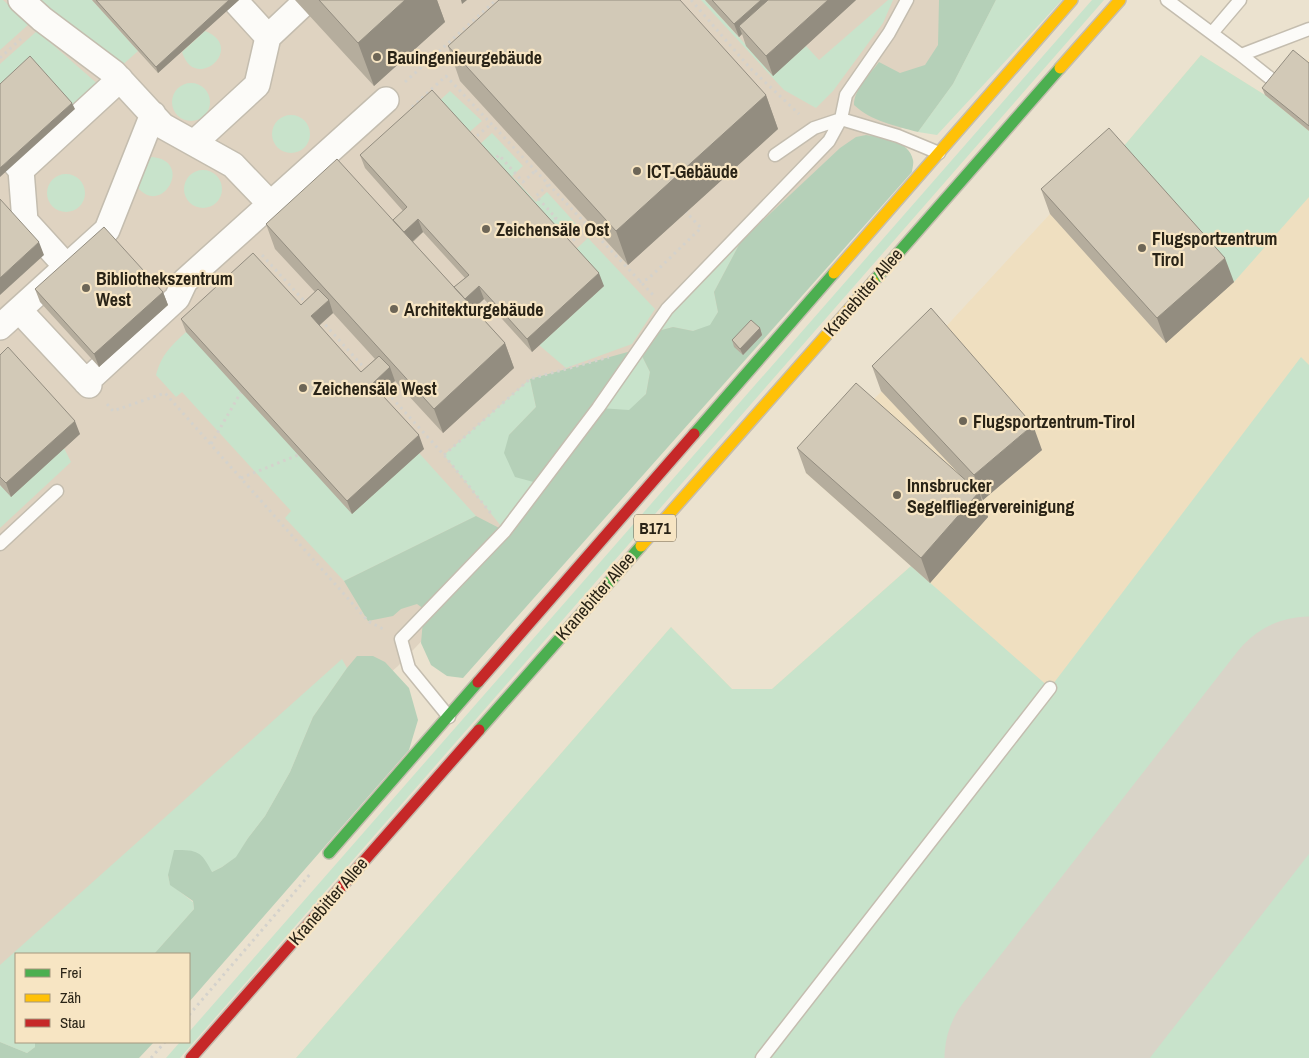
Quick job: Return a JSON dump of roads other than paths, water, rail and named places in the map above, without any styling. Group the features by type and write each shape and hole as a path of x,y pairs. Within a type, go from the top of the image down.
{"main road":[{"name":"Kranebitter Allee","path":"329,853 1072,0"},
{"name":"Kranebitter Allee","path":"191,1058 1120,0"}],"street":[{"path":"21,0 42,19 114,72 163,126 234,164 295,230"},
{"path":"237,2 268,37"},
{"path":"194,143 257,85 268,37 301,6"},
{"path":"67,267 22,224 18,166 120,79"},
{"path":"19,310 88,383 166,295 179,296 185,281 386,100"},
{"path":"0,327 67,267 113,237 153,114"}],"lane":[{"path":"449,717 409,668 401,639 505,532 598,408 667,309 829,141 841,119 846,95 889,33 907,0"},
{"path":"1167,0 1309,109"},
{"path":"1212,33 1240,0"},
{"path":"1241,55 1309,29"},
{"path":"775,155 814,128 841,119 898,136 939,153"},
{"path":"0,544 57,491"},
{"path":"762,1058 1050,688"}],"place":[{"name":"Bauingenieurgebäude","path":"377,57"},
{"name":"ICT-Gebäude","path":"637,171"},
{"name":"Zeichensäle Ost","path":"486,229"},
{"name":"Flugsportzentrum Tirol","path":"1142,248"},
{"name":"Bibliothekszentrum West","path":"86,288"},
{"name":"Architekturgebäude","path":"394,309"},
{"name":"Zeichensäle West","path":"303,388"},
{"name":"Flugsportzentrum-Tirol","path":"963,421"},
{"name":"Innsbrucker Segelfliegervereinigung","path":"897,495"}]}
